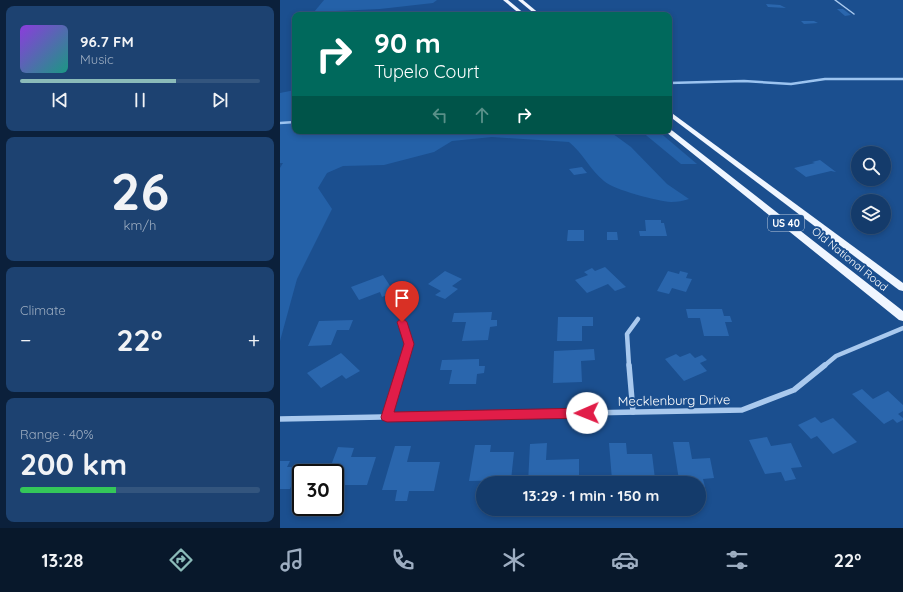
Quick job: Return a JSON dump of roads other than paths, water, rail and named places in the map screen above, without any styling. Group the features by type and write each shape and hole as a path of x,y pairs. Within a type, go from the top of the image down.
{"main road":[{"path":"505,0 520,12"},
{"path":"520,0 535,12"},
{"name":"Old National Road","path":"672,115 903,288"},
{"name":"Old National Road","path":"672,132 903,316"}],"street":[{"path":"633,412 627,334 638,319"},
{"path":"387,417 409,344 402,322"},
{"name":"Mecklenburg Drive","path":"280,419 742,410 794,390 836,356 903,328"}],"lane":[{"path":"835,0 854,14"}],"waterway":[{"path":"672,83 744,81 791,84 825,79 903,79"},
{"path":"280,123 292,122"}]}
